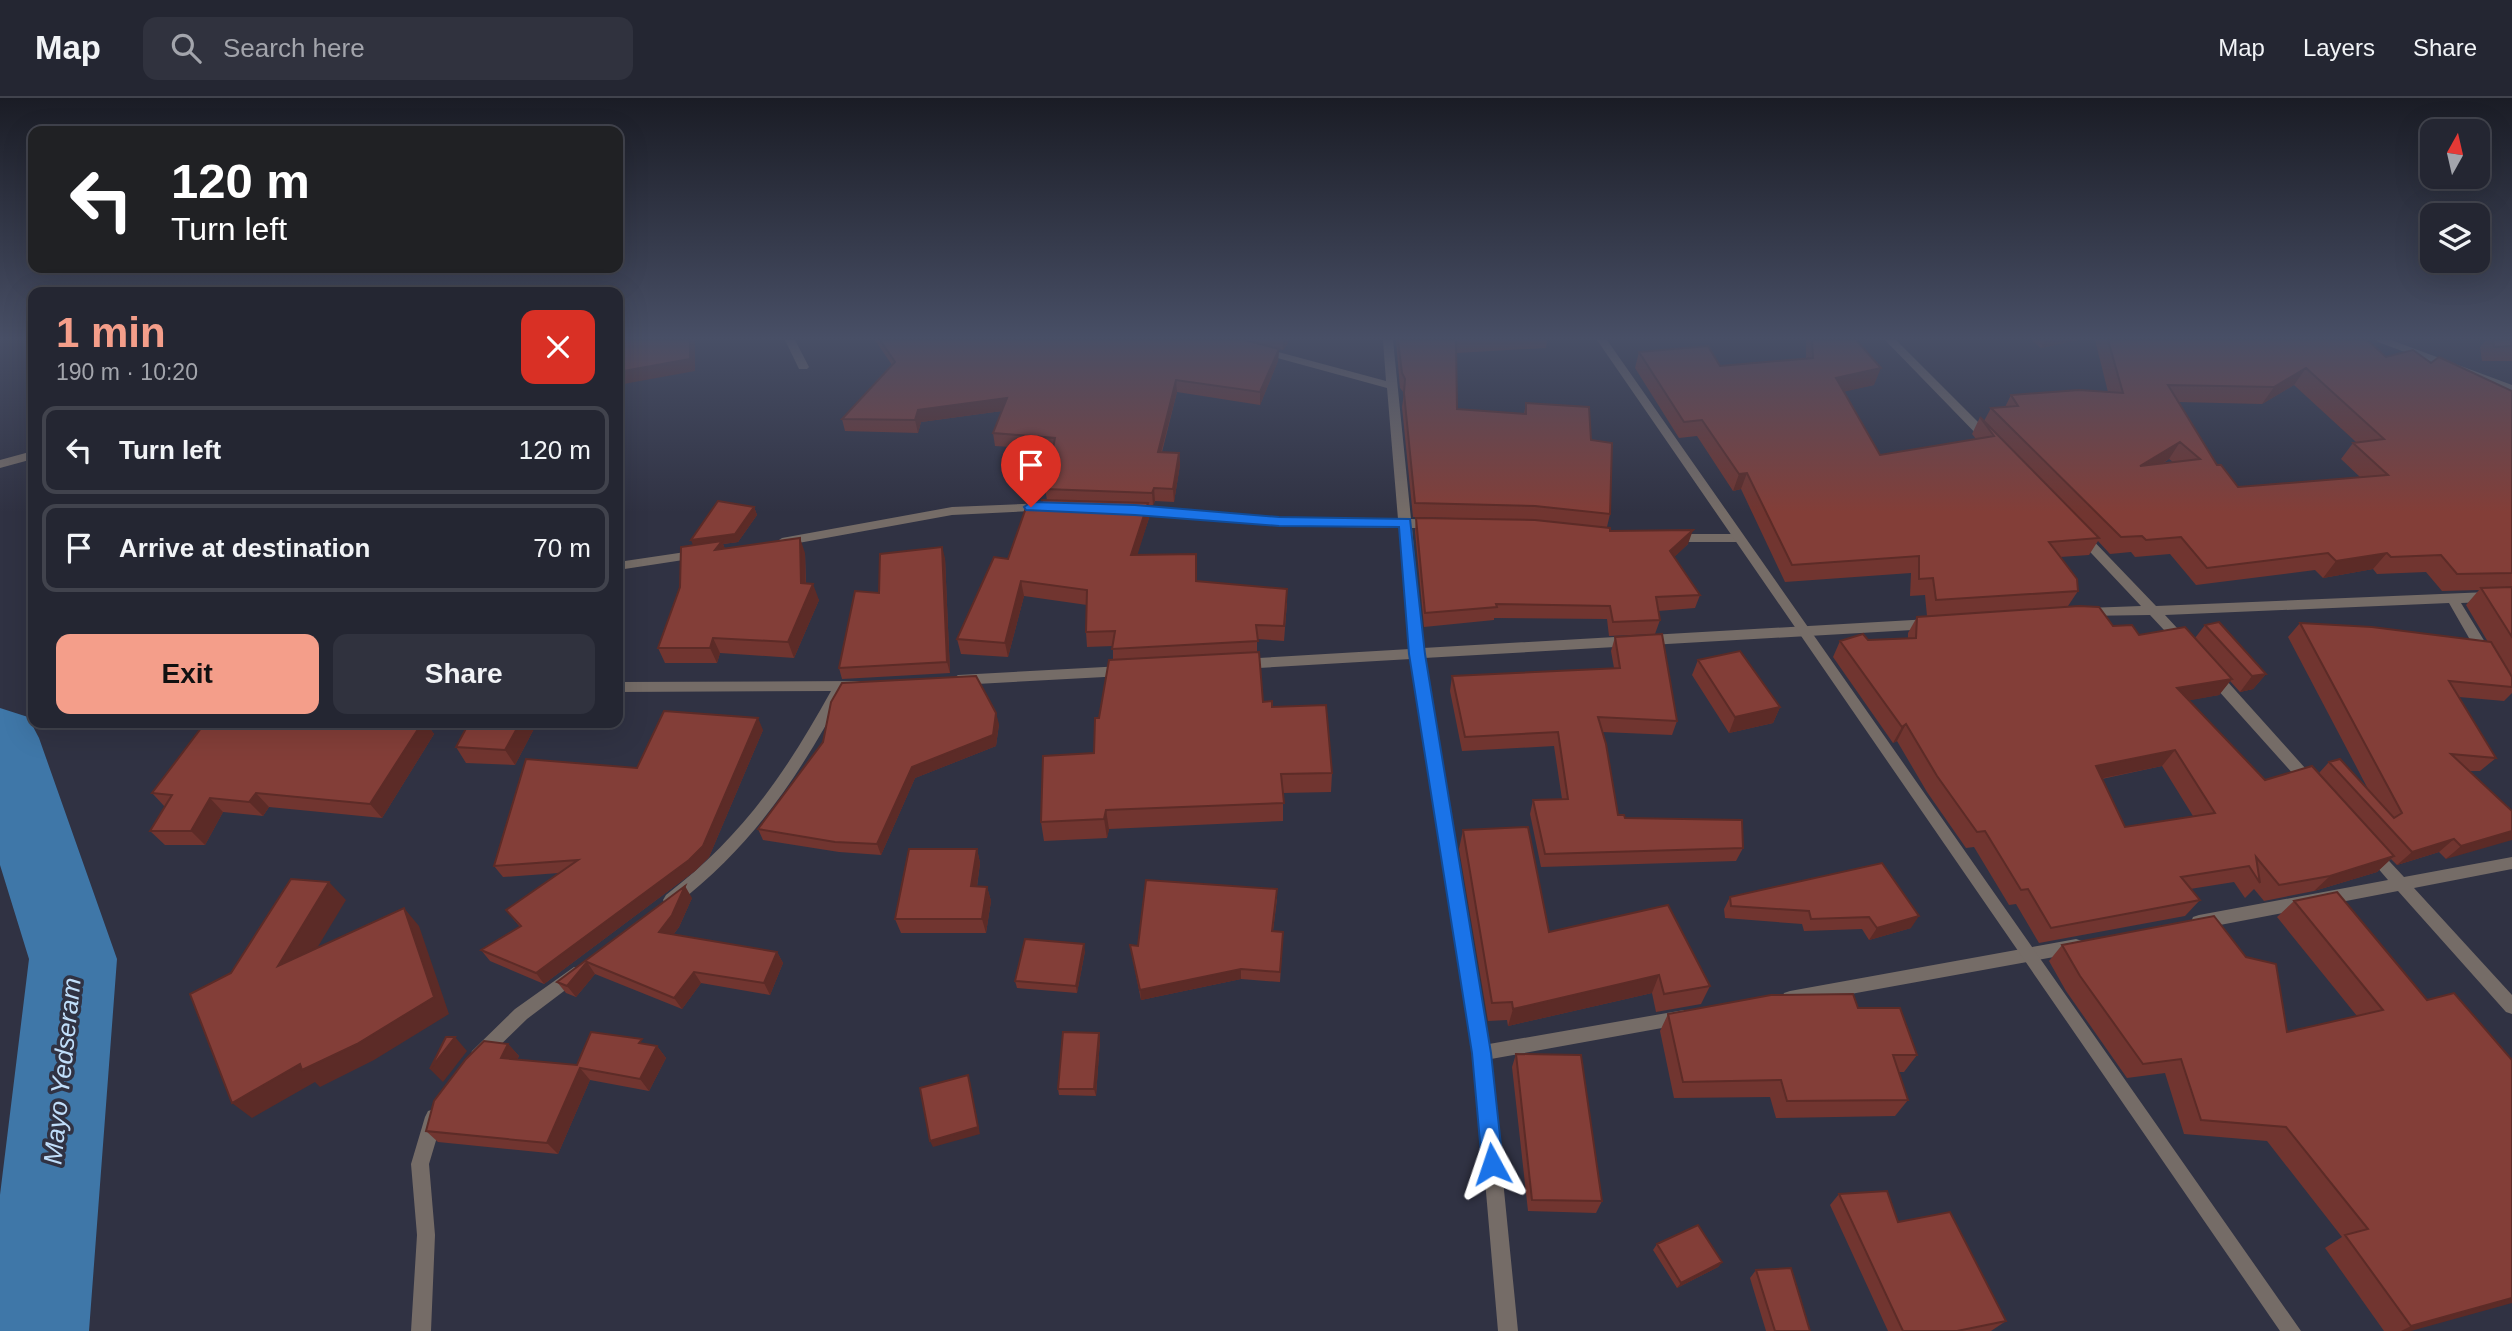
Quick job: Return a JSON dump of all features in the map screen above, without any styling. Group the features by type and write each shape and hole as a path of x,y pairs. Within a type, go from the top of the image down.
{"street":[{"path":"1392,398 1417,654 1482,1053 1508,1331"},
{"path":"1642,398 2291,1331"},
{"path":"1946,398 1997,449"},
{"path":"0,464 28,456"},
{"path":"775,543 952,511 1057,507"},
{"path":"1122,509 1279,522 1442,524"},
{"path":"2075,529 2153,609 2318,792"},
{"path":"1663,538 1738,538"},
{"path":"623,565 709,553"},
{"path":"2070,615 2153,609 2512,596"},
{"path":"2452,598 2492,665"},
{"path":"1225,665 1944,623"},
{"path":"937,682 1142,670"},
{"path":"623,687 868,685"},
{"path":"661,906 702,878 754,824 798,764 840,687"},
{"path":"2363,842 2512,1007"},
{"path":"2188,924 2512,863"},
{"path":"1769,1002 2095,942"},
{"path":"464,1072 521,1014 587,964"},
{"path":"1482,1053 1700,1014"},
{"path":"421,1331 426,1235 420,1164 437,1108 444,1099"}],"building":[{"path":"862,398 1172,398 1158,452 1179,453 1173,489 1154,488 1152,493 1045,489 1055,438 993,433 1007,398 918,410 915,420 842,419"},
{"path":"1404,398 1457,398 1457,409 1526,414 1526,403 1589,407 1591,440 1612,443 1610,514 1535,506 1415,503"},
{"path":"1668,398 1847,398 1880,455 1994,436 1980,417 2099,538 2049,542 2077,579 2078,591 1936,600 1933,578 1919,579 1919,556 1792,565 1747,473 1739,474 1702,420 1684,422"},
{"path":"2013,398 2176,398 2217,465 2221,465 2238,487 2388,475 2353,443 2384,439 2338,398 2512,398 2512,573 2457,574 2441,555 2391,557 2387,553 2336,561 2328,553 2207,568 2181,537 2146,540 2142,536 2121,537 1991,408 2018,406","holes":["2180,442 2200,459 2140,466"]},
{"path":"1042,500 1148,503 1131,555 1196,554 1196,581 1287,589 1284,626 1256,625 1258,641 1112,649 1115,631 1086,632 1087,590 1021,581 1005,643 957,639 994,557 1008,559 1028,502 1042,503"},
{"path":"718,501 754,507 735,534 691,540"},
{"path":"1416,518 1535,520 1610,528 1610,531 1693,530 1670,551 1700,595 1656,597 1660,620 1613,622 1610,606 1496,604 1497,607 1425,613"},
{"path":"800,538 801,583 813,584 788,642 713,638 710,648 658,648 680,587 681,547 722,541 715,550"},
{"path":"942,547 947,662 839,668 855,591 879,593 880,554"},
{"path":"2512,587 2512,637 2481,588"},
{"path":"2079,606 2099,607 2113,626 2132,625 2139,635 2185,627 2232,679 2177,688 2265,780 2312,766 2394,856 2330,876 2279,885 2256,857 2260,883 2249,866 2181,877 2200,900 2051,928 2028,889 2021,890 1985,831 1977,832 1937,776 1906,724 1902,727 1840,641 1863,634 1868,640 1916,638 1917,617","holes":["2175,750 2215,813 2125,827 2096,766"]},
{"path":"2219,622 2266,674 2252,676 2205,625"},
{"path":"2300,623 2372,627 2491,642 2512,677 2512,687 2449,681 2496,758 2451,754 2512,811 2512,831 2461,846 2454,839 2412,852 2329,762 2340,759 2394,818 2402,813"},
{"path":"1662,634 1677,721 1598,717 1606,744 1618,815 1624,815 1625,818 1742,820 1743,848 1545,854 1533,800 1568,799 1558,732 1465,737 1452,676 1620,668 1615,637"},
{"path":"1740,651 1780,707 1735,717 1698,660"},
{"path":"1259,652 1263,702 1272,701 1272,707 1326,705 1332,773 1281,774 1284,803 1106,810 1104,819 1041,822 1043,756 1094,753 1095,718 1099,718 1109,660"},
{"path":"976,676 996,713 993,735 912,767 877,844 835,842 758,829 823,742 831,702 842,683"},
{"path":"664,711 758,718 703,846 689,860 536,973 481,950 521,926 506,910 578,860 494,866 526,759 637,768"},
{"path":"201,728 419,728 370,804 256,793 249,802 210,798 191,831 150,831 172,795 152,793"},
{"path":"466,728 517,728 505,750 456,747"},
{"path":"1528,827 1549,932 1668,905 1710,986 1664,994 1659,975 1513,1009 1512,1002 1492,1003 1463,830"},
{"path":"909,849 977,849 971,886 987,887 982,919 895,919"},
{"path":"1882,863 1919,916 1877,928 1869,917 1811,919 1809,911 1731,906 1730,897"},
{"path":"291,879 329,882 278,966 404,908 434,997 357,1044 302,1070 300,1064 232,1103 190,994 231,973"},
{"path":"1146,880 1277,889 1272,931 1283,932 1280,972 1241,969 1140,990 1130,945 1138,946"},
{"path":"685,886 672,915 659,932 777,952 764,983 694,972 674,998 587,962 567,986 557,982"},
{"path":"2337,892 2427,1000 2454,993 2512,1060 2512,1298 2411,1326 2345,1235 2368,1229 2286,1127 2201,1120 2181,1059 2143,1064 2080,976 2062,945 2214,916 2246,957 2276,964 2287,1032 2383,1010 2294,901"},
{"path":"1025,939 1084,944 1076,986 1015,981"},
{"path":"1853,994 1858,1008 1900,1008 1917,1055 1893,1055 1908,1100 1787,1101 1781,1080 1683,1082 1668,1014 1771,995"},
{"path":"591,1032 642,1039 639,1043 657,1046 640,1079 580,1068 547,1143 426,1131 434,1101 466,1059 484,1041 508,1044 501,1058 577,1065"},
{"path":"1063,1032 1099,1033 1094,1089 1058,1089"},
{"path":"446,1037 455,1037 430,1069"},
{"path":"1516,1054 1581,1055 1602,1201 1532,1200"},
{"path":"968,1075 978,1127 930,1141 920,1088"},
{"path":"1887,1191 1898,1222 1950,1212 2006,1321 1957,1331 1903,1331 1839,1194"},
{"path":"1698,1225 1722,1262 1681,1283 1657,1244"},
{"path":"1791,1268 1810,1331 1775,1331 1756,1270"}],"waterway":[{"name":"Mayo Yedseram","path":"0,738 73,959 36,1331"}],"route":[{"path":"1031,507 1135,510 1279,522 1405,523 1417,654 1482,1053 1492,1164"}]}
